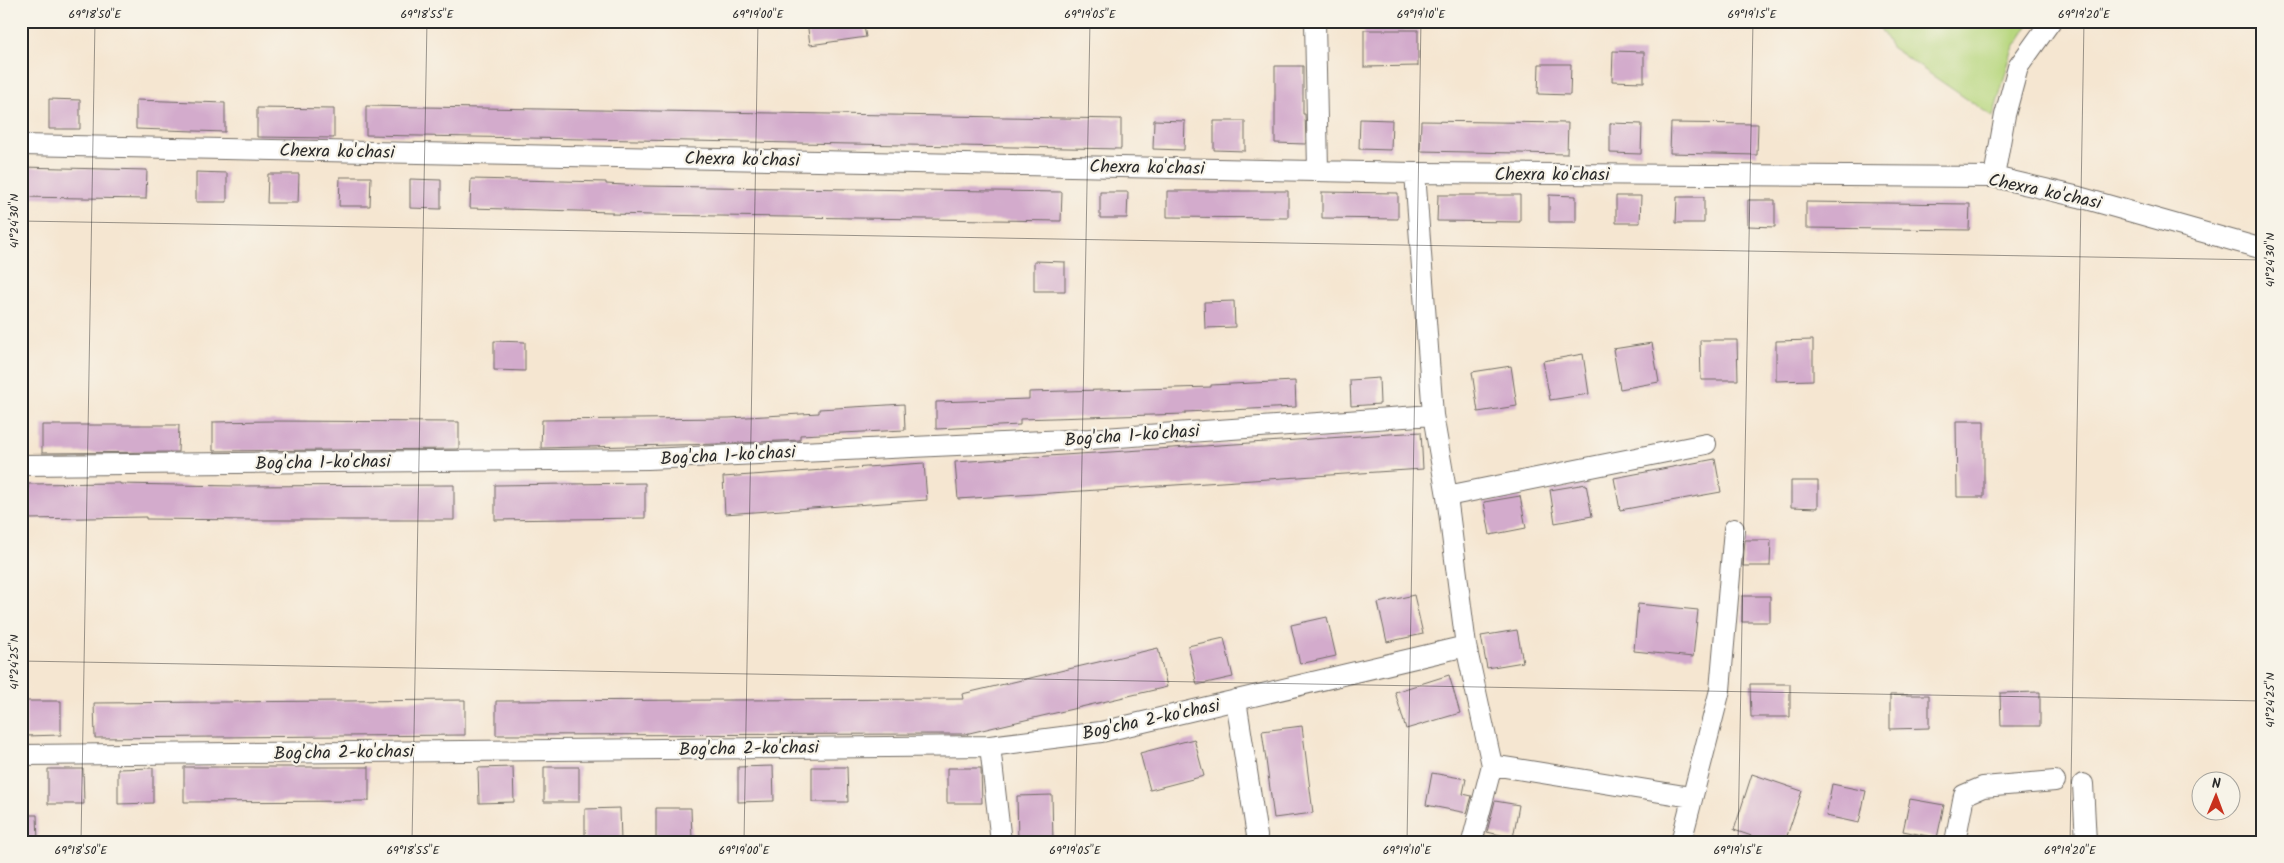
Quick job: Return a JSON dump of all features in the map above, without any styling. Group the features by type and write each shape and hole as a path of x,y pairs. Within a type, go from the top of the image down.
{"street":[{"path":"1315,21 1318,170"},
{"path":"1994,177 2018,67 2051,21"},
{"name":"Chexra ko'chasi","path":"21,145 1415,173 1994,177 2079,197 2263,249"},
{"path":"1415,173 1434,415 1447,496 1466,646 1492,765 1472,842"},
{"name":"Bog'cha 1-ko'chasi","path":"21,465 648,459 1090,439 1434,415"},
{"path":"1447,496 1706,444"},
{"path":"1681,842 1720,690 1734,529"},
{"name":"Bog'cha 2-ko'chasi","path":"21,755 990,746 1102,732 1466,646"},
{"path":"1236,700 1257,836"},
{"path":"990,746 1001,842"},
{"path":"1492,765 1692,797"},
{"path":"1955,842 1964,795 1983,787 2055,781"},
{"path":"2083,784 2086,842"}],"green space":[{"path":"1876,21 2031,21 2012,51 1993,117 1891,47"}],"building":[{"path":"807,21 863,21 866,37 810,45"},
{"path":"1364,30 1418,30 1418,66 1364,67"},
{"path":"1613,51 1644,52 1644,82 1612,81"},
{"path":"1539,64 1571,64 1570,95 1538,94"},
{"path":"1275,66 1303,66 1303,114 1305,114 1306,144 1275,143"},
{"path":"49,99 80,100 80,129 49,129"},
{"path":"136,100 225,103 225,132 136,129"},
{"path":"366,106 1121,119 1121,149 366,135"},
{"path":"257,108 334,109 334,138 257,137"},
{"path":"1360,119 1392,120 1391,150 1359,149"},
{"path":"1154,120 1185,121 1184,150 1153,149"},
{"path":"1214,121 1245,121 1245,151 1214,150"},
{"path":"1421,121 1568,123 1567,154 1420,151"},
{"path":"1610,123 1642,124 1641,154 1610,153"},
{"path":"1671,123 1758,124 1757,155 1670,153"},
{"path":"21,167 147,170 146,199 21,197"},
{"path":"196,172 227,173 227,202 196,202"},
{"path":"268,174 299,174 298,203 267,203"},
{"path":"340,177 371,177 370,206 339,206"},
{"path":"410,179 441,180 441,209 410,208"},
{"path":"471,179 606,182 606,184 643,186 1062,192 1061,221 651,215 470,208"},
{"path":"1167,191 1288,191 1288,218 1167,217"},
{"path":"1100,192 1128,192 1127,218 1100,218"},
{"path":"1322,192 1398,193 1398,219 1322,218"},
{"path":"1438,195 1520,195 1520,222 1437,221"},
{"path":"1549,195 1576,196 1576,222 1549,222"},
{"path":"1616,196 1641,196 1640,223 1616,223"},
{"path":"1677,197 1704,197 1704,223 1676,223"},
{"path":"1748,200 1775,200 1775,227 1748,226"},
{"path":"1806,202 1970,204 1969,230 1806,228"},
{"path":"1034,261 1065,262 1065,291 1034,291"},
{"path":"1234,301 1235,327 1205,328 1204,302"},
{"path":"1700,340 1737,340 1738,380 1701,380"},
{"path":"1813,340 1813,380 1776,381 1776,341"},
{"path":"494,341 525,342 525,371 494,370"},
{"path":"1652,343 1659,382 1620,389 1613,349"},
{"path":"1583,354 1589,394 1550,400 1543,361"},
{"path":"1511,366 1517,406 1478,412 1472,372"},
{"path":"1379,378 1380,404 1351,406 1350,380"},
{"path":"1295,381 1296,407 1185,412 1185,414 1020,419 1020,425 936,429 936,402 1029,399 1029,392 1211,387 1211,385"},
{"path":"904,404 905,430 800,435 800,440 541,448 542,420 729,418 819,413 819,409"},
{"path":"1956,421 1984,421 1984,497 1957,497"},
{"path":"213,422 459,422 459,449 213,451"},
{"path":"42,425 179,425 178,452 42,453"},
{"path":"1421,432 1423,469 958,499 955,462"},
{"path":"1715,459 1721,492 1620,510 1614,478"},
{"path":"924,463 927,500 725,514 723,477"},
{"path":"1791,481 1818,481 1818,508 1791,507"},
{"path":"120,483 235,486 454,485 454,520 146,519 146,517 28,519 28,484"},
{"path":"645,483 645,518 495,520 495,485"},
{"path":"1586,484 1592,516 1555,523 1550,490"},
{"path":"1520,496 1526,528 1490,535 1484,502"},
{"path":"1745,540 1771,540 1770,566 1743,566"},
{"path":"1414,595 1423,634 1387,642 1378,603"},
{"path":"1742,596 1770,596 1770,622 1742,622"},
{"path":"1638,604 1698,610 1693,657 1634,651"},
{"path":"1327,617 1336,656 1300,664 1291,625"},
{"path":"1517,630 1523,662 1487,668 1481,636"},
{"path":"1224,638 1233,677 1197,685 1188,646"},
{"path":"1158,648 1167,687 965,734 496,735 496,701 963,699 962,694"},
{"path":"1449,675 1460,713 1406,729 1395,692"},
{"path":"1750,684 1790,684 1790,717 1751,717"},
{"path":"2040,692 2040,726 2001,726 2000,693"},
{"path":"1890,695 1929,695 1929,728 1890,729"},
{"path":"465,700 465,735 95,738 94,703"},
{"path":"26,701 61,701 61,735 26,736"},
{"path":"1302,726 1313,813 1274,818 1262,731"},
{"path":"1194,739 1204,776 1150,790 1140,753"},
{"path":"773,766 774,801 738,802 738,767"},
{"path":"184,767 369,767 369,801 184,802"},
{"path":"513,767 514,802 479,803 478,768"},
{"path":"544,767 579,767 579,802 544,802"},
{"path":"812,767 847,767 848,802 812,802"},
{"path":"153,768 153,803 118,804 118,769"},
{"path":"947,768 981,768 982,803 947,803"},
{"path":"48,769 83,769 84,804 48,804"},
{"path":"1432,773 1466,779 1463,794 1472,796 1467,813 1426,805"},
{"path":"1752,774 1802,791 1785,842 1769,842 1734,830"},
{"path":"1832,784 1866,791 1859,823 1826,816"},
{"path":"1052,795 1053,842 1018,842 1017,796"},
{"path":"1910,799 1944,805 1937,838 1903,831"},
{"path":"1495,801 1519,805 1513,838 1487,832"},
{"path":"620,808 621,842 585,842 585,809"},
{"path":"656,808 691,808 692,842 656,842"},
{"path":"21,815 37,815 38,842 21,842"}]}
